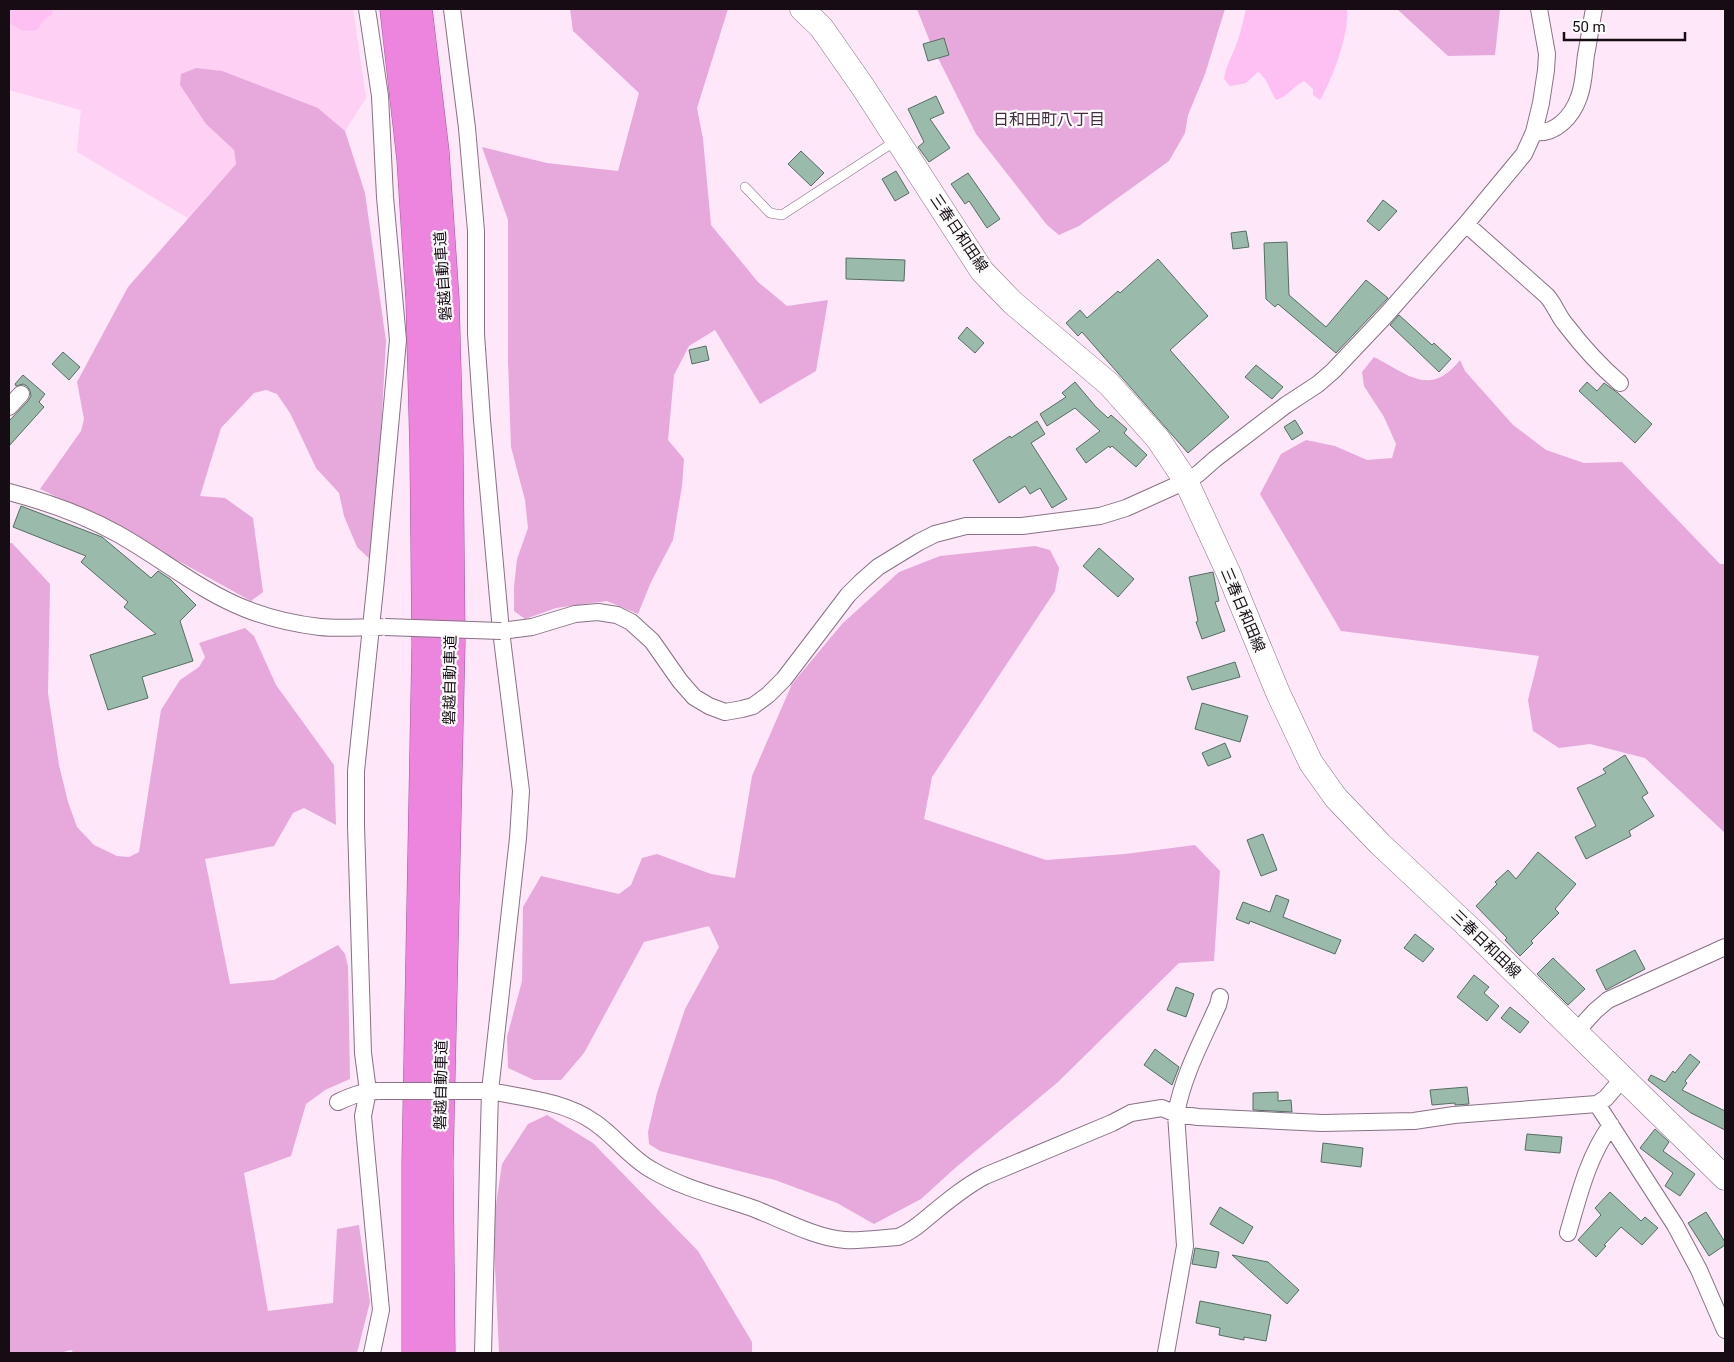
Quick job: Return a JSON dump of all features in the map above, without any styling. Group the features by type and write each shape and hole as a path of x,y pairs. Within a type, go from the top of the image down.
{"highway":[{"name":"磐越自動車道","path":"394,9 411,160 420,300 424,424 426,644 416,1162 416,1353"},
{"name":"磐越自動車道","path":"418,9 435,152 445,299 449,447 451,641 439,1163 441,1353"}],"main road":[{"name":"三春日和田線","path":"802,9 831,42 863,87 982,271 1013,303 1109,384 1158,439 1186,481 1229,574 1278,693 1311,762 1336,798 1357,822 1477,935 1725,1178"}],"street":[{"path":"367,9 380,96 385,196 398,340 378,627 356,771 363,1053 374,1091 363,1116 381,1310 372,1353"},
{"path":"452,9 468,137 476,231 477,344 501,631 521,791 518,838 485,1091 483,1353"},
{"path":"9,492 77,513 118,534 224,599 246,610 290,622 321,627 501,631 532,627 575,614 598,612 617,615 631,622 652,641 671,669 694,696 709,706 725,712 753,706 784,680 848,594 878,567 919,542 935,534 966,526 1022,526 1100,516 1126,508 1198,474 1215,458 1286,405 1318,384 1356,348 1466,224 1524,154 1534,132 1545,85 1547,54 1539,9"},
{"path":"1534,132 1542,134 1553,130 1568,118 1577,102 1584,76 1594,9"},
{"path":"1466,224 1547,296 1555,305 1565,325 1596,360 1620,383"},
{"path":"9,407 21,394"},
{"path":"1576,1032 1608,1000 1725,947"},
{"path":"1166,1353 1185,1246 1176,1114 1185,1077 1220,997"},
{"path":"338,1102 353,1095 374,1091 485,1091 562,1106 593,1121 613,1136 632,1157 652,1170 684,1185 753,1208 811,1232 844,1240 904,1235 976,1180 1112,1123 1131,1113 1162,1108 1176,1114 1198,1118 1322,1123 1414,1120 1597,1104 1606,1098 1623,1078"},
{"path":"1597,1104 1675,1225 1699,1270 1725,1330"},
{"path":"1568,1233 1580,1189 1592,1157 1611,1125"}],"lane":[{"path":"746,187 770,213 782,215 898,140"}],"shaded area":[{"path":"9,9 52,9 53,14 44,20 37,30 23,31 9,23"},
{"path":"52,9 353,9 366,98 345,131 318,108 206,124 234,150 236,164 188,218 77,152 81,110 9,90 9,22 44,20 53,14"},
{"path":"570,9 728,9 697,108 703,139 711,225 758,282 787,306 828,300 816,371 760,404 715,330 689,346 674,375 668,440 684,459 682,486 673,540 651,582 638,614 607,601 556,608 525,619 514,611 517,559 528,528 525,500 511,447 508,361 508,220 482,147 547,163 618,171 639,93 573,31"},
{"path":"917,9 1225,9 1205,74 1188,115 1185,133 1169,161 1079,226 1059,235 1047,225 976,134 930,42"},
{"path":"1246,9 1347,9 1343,43 1330,80 1320,100 1313,95 1313,89 1304,81 1276,100 1266,81 1258,72 1246,83 1230,86 1224,79"},
{"path":"1397,9 1500,9 1495,55 1448,56"},
{"path":"196,68 222,71 318,108 345,131 365,193 386,341 374,563 357,547 344,516 339,493 316,468 290,413 277,394 266,390 254,393 221,428 200,496 225,498 253,518 263,592 251,601 99,517 40,489 81,431 84,419 77,382 128,287 236,164 234,150 206,124 180,85 181,74"},
{"path":"1374,357 1408,375 1429,380 1439,378 1460,360 1465,371 1513,425 1546,450 1584,463 1622,462 1720,564 1725,564 1725,833 1645,758 1590,744 1559,748 1533,731 1528,700 1539,656 1341,631 1260,494 1281,454 1306,440 1335,446 1367,460 1392,458 1396,444 1384,417 1364,386 1362,372"},
{"path":"9,543 12,543 50,584 48,693 59,765 68,802 77,827 94,845 117,856 129,857 139,852 161,710 180,680 199,667 205,657 199,643 245,628 254,636 276,685 334,765 336,825 304,808 293,813 274,846 205,859 230,984 274,980 338,945 345,954 348,967 350,1079 325,1090 306,1104 291,1156 244,1173 268,1311 333,1303 337,1229 359,1225 370,1302 357,1353 74,1353 71,1350 59,1353 9,1353"},
{"path":"1035,546 1050,550 1059,568 1055,591 932,777 924,819 1046,860 1125,854 1195,845 1220,871 1214,961 1179,963 1058,1082 921,1199 874,1224 837,1203 775,1180 660,1151 649,1144 648,1132 657,1093 685,1009 719,947 709,926 644,942 584,1053 561,1080 534,1080 508,1068 507,1037 522,981 523,907 541,876 619,894 631,885 642,858 657,854 711,874 735,878 752,776 792,684 842,624 899,572 940,556"},
{"path":"547,1115 593,1143 698,1251 752,1342 752,1353 499,1353 493,1225 502,1164 528,1124"}],"building":[{"path":"944,38 949,55 928,61 923,44"},
{"path":"936,96 944,113 930,119 950,148 929,162 918,147 924,142 908,109"},
{"path":"801,151 824,173 811,186 788,164"},
{"path":"896,171 909,193 895,201 882,179"},
{"path":"968,173 1000,219 987,228 969,201 965,204 951,184"},
{"path":"1383,200 1397,211 1379,231 1367,221"},
{"path":"1246,231 1249,247 1233,249 1231,233"},
{"path":"1287,242 1289,295 1326,327 1366,280 1388,298 1336,353 1278,304 1275,307 1266,299 1264,243"},
{"path":"846,258 905,260 904,281 846,279"},
{"path":"1158,259 1208,316 1170,350 1229,417 1188,453 1082,332 1078,336 1066,323 1080,310 1087,318 1118,291 1120,293"},
{"path":"1399,315 1432,345 1434,343 1451,359 1439,372 1390,325"},
{"path":"967,327 984,343 975,353 958,338"},
{"path":"706,346 709,360 692,364 689,350"},
{"path":"63,352 80,367 69,380 52,364"},
{"path":"1256,365 1283,387 1272,399 1245,377"},
{"path":"23,375 45,394 39,402 44,407 9,446 9,421 31,396 27,386 23,384 16,386 15,384"},
{"path":"1075,382 1108,418 1111,415 1127,429 1124,433 1147,455 1136,467 1112,446 1110,448 1109,446 1086,463 1076,449 1100,431 1075,408 1047,426 1040,414 1066,397 1062,393"},
{"path":"1587,382 1597,391 1604,383 1652,424 1635,443 1579,391"},
{"path":"1295,420 1303,433 1292,440 1284,427"},
{"path":"1037,421 1045,434 1031,443 1067,499 1052,508 1040,488 1030,494 1025,486 999,503 973,460"},
{"path":"21,506 102,537 151,578 158,571 170,579 196,605 180,621 193,661 142,677 148,698 108,710 90,655 156,634 124,607 128,602 81,562 86,556 13,527"},
{"path":"1099,548 1134,579 1118,597 1083,566"},
{"path":"1213,572 1219,601 1215,602 1225,631 1202,639 1196,622 1198,621 1189,577"},
{"path":"1235,662 1240,677 1192,690 1187,677"},
{"path":"1202,703 1248,716 1240,742 1195,729"},
{"path":"1225,743 1231,757 1208,766 1202,753"},
{"path":"1625,755 1648,793 1642,797 1654,816 1629,831 1631,836 1586,859 1575,837 1596,826 1577,788 1606,773 1603,769"},
{"path":"1263,834 1277,870 1261,876 1247,840"},
{"path":"1538,852 1576,884 1555,909 1559,913 1531,941 1533,943 1520,956 1505,940 1507,938 1476,906 1497,884 1495,882 1508,870 1516,879"},
{"path":"1276,895 1289,900 1283,917 1341,940 1335,954 1250,921 1249,924 1236,919 1243,902 1270,912"},
{"path":"1415,934 1434,949 1423,962 1404,948"},
{"path":"1635,950 1645,969 1606,990 1596,970"},
{"path":"1553,958 1585,989 1568,1005 1537,974"},
{"path":"1474,975 1489,987 1484,993 1499,1006 1487,1021 1457,997"},
{"path":"1176,987 1194,994 1186,1017 1167,1010"},
{"path":"1510,1007 1529,1022 1520,1033 1501,1018"},
{"path":"1155,1049 1179,1067 1172,1085 1144,1065"},
{"path":"1690,1054 1700,1062 1685,1081 1687,1083 1682,1090 1725,1111 1725,1130 1691,1113 1648,1080 1651,1075 1665,1082"},
{"path":"1467,1087 1469,1104 1432,1105 1430,1090"},
{"path":"1278,1092 1278,1101 1291,1100 1292,1112 1253,1110 1253,1093"},
{"path":"1655,1129 1669,1142 1663,1151 1695,1174 1680,1196 1665,1186 1673,1173 1640,1148"},
{"path":"1527,1134 1562,1137 1560,1153 1525,1150"},
{"path":"1323,1143 1363,1148 1361,1167 1321,1162"},
{"path":"1610,1192 1641,1221 1645,1217 1658,1228 1642,1245 1621,1227 1604,1245 1606,1246 1596,1257 1578,1240 1601,1215 1595,1208"},
{"path":"1220,1207 1253,1227 1243,1244 1210,1224"},
{"path":"1706,1212 1725,1242 1725,1245 1709,1256 1688,1223"},
{"path":"1195,1248 1219,1252 1216,1268 1192,1264"},
{"path":"1232,1255 1268,1262 1299,1290 1287,1304"},
{"path":"1200,1301 1271,1315 1266,1341 1244,1337 1244,1340 1219,1335 1220,1328 1196,1323"}],"district":[{"name":"日和田町八丁目","path":"1049,119"}]}
